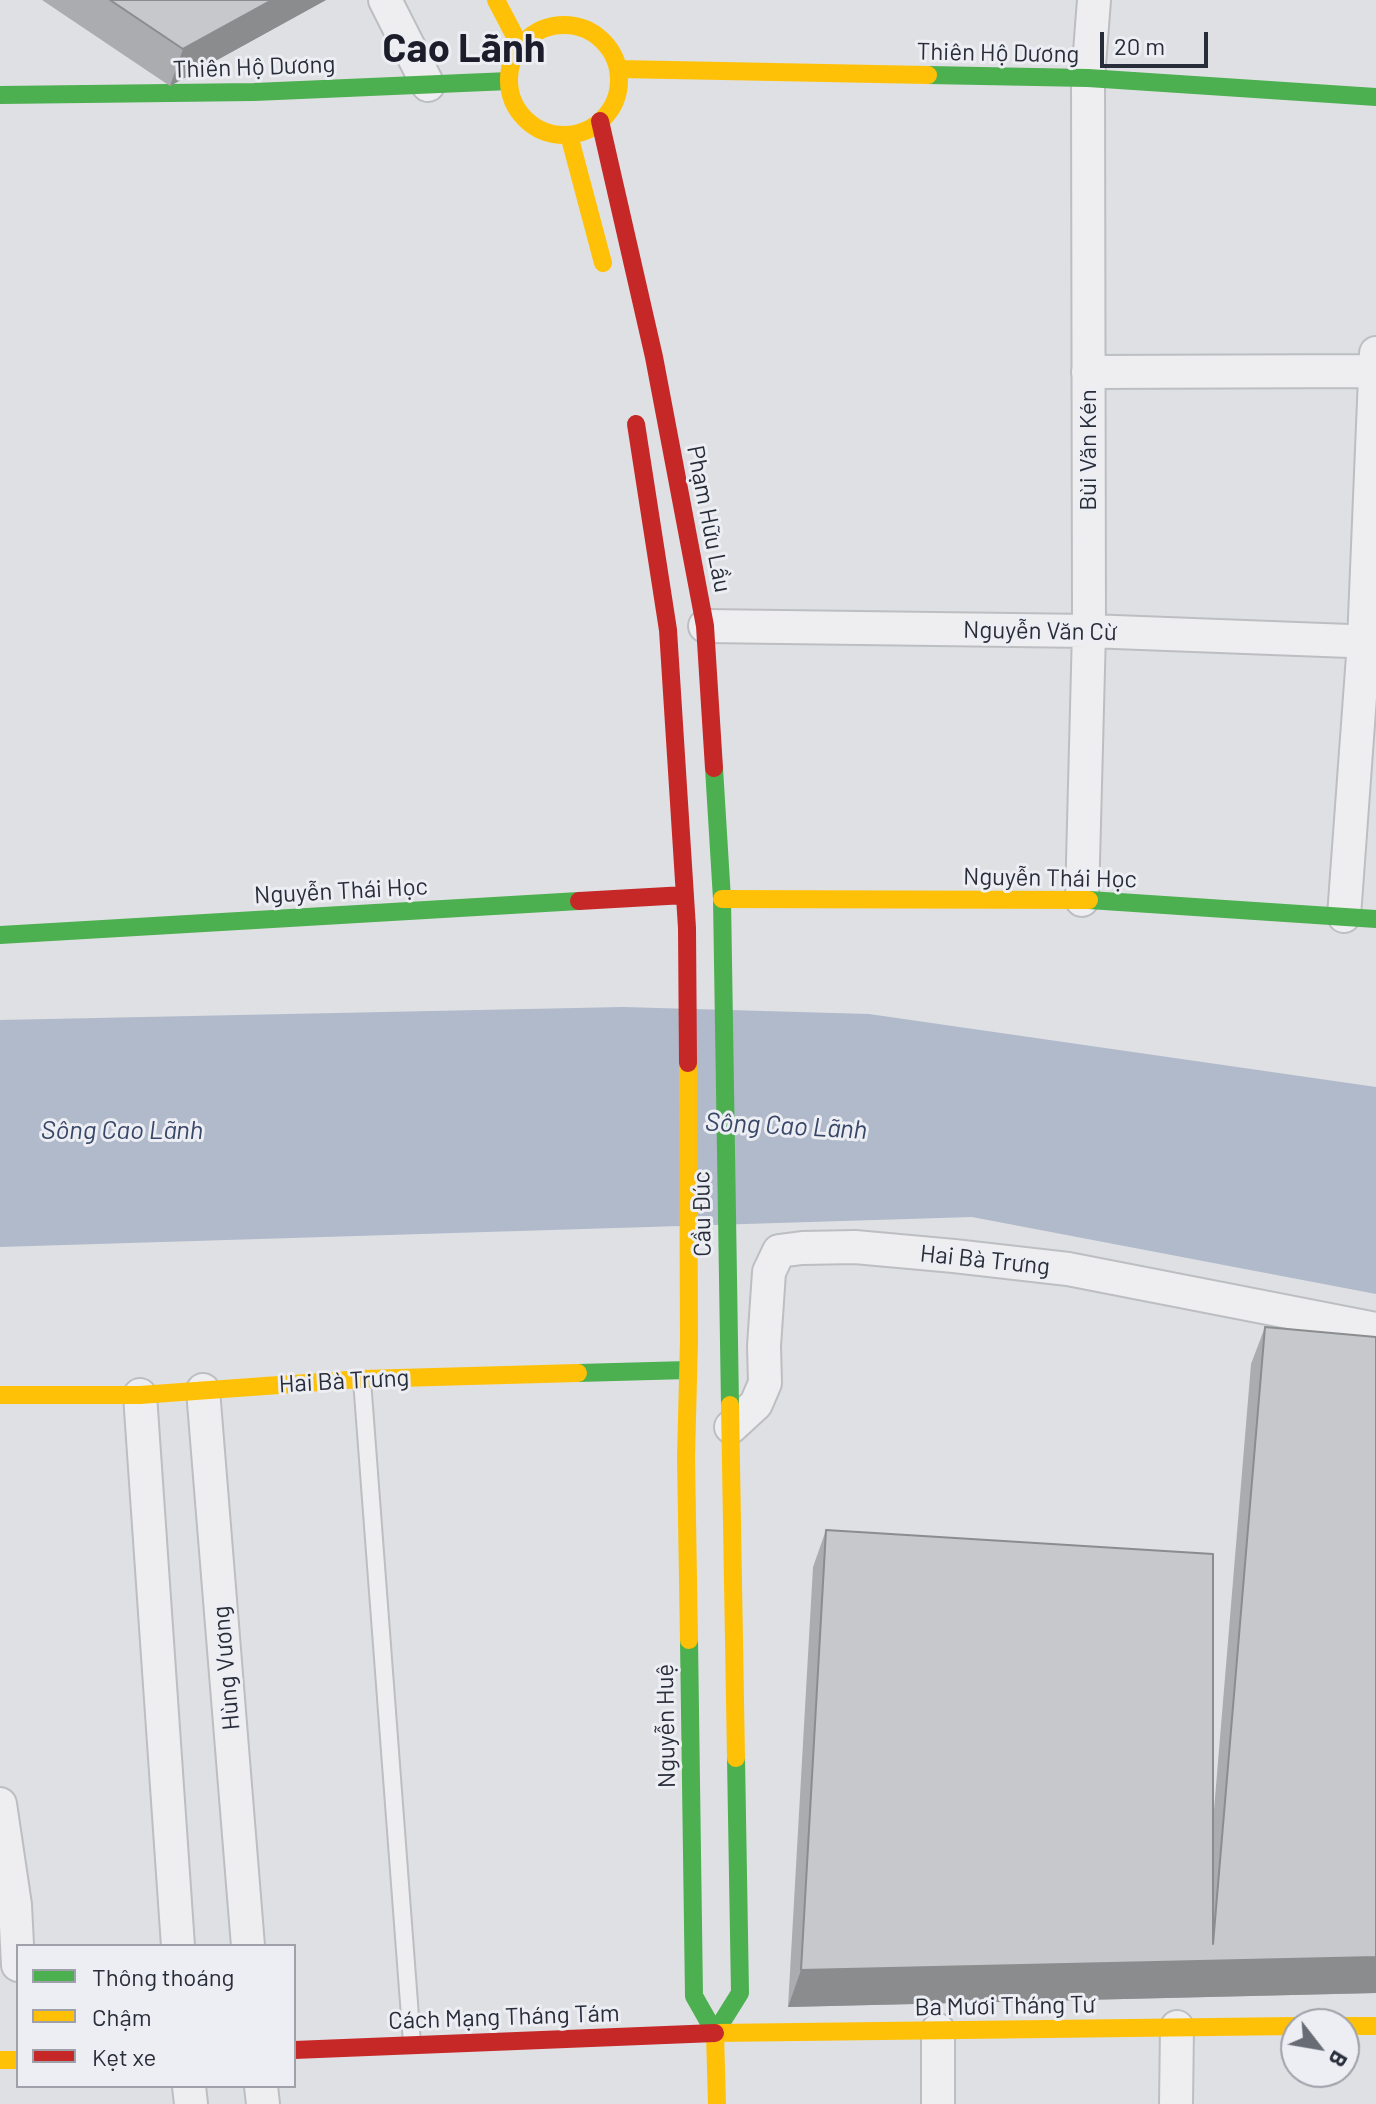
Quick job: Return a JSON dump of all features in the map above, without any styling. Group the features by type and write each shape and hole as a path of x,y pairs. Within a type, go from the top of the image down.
{"main road":[{"path":"496,0 520,46"},
{"path":"576,10 586,29"},
{"path":"565,24 586,29 601,38 613,53 619,69 619,87 614,105 588,130 569,135 551,134 535,127 521,115 512,99 509,81 511,62 520,46 534,33 565,24"},
{"name":"Thiên Hộ Dương","path":"619,69 1088,78 1376,97"},
{"name":"Thiên Hộ Dương","path":"0,95 106,96 509,81"},
{"name":"Phạm Hữu Lầu","path":"600,121 654,357 705,626 722,933"},
{"path":"569,135 608,283"},
{"name":"Cầu Đúc","path":"634,409 668,630 687,928 689,1341"},
{"name":"Nguyễn Thái Học","path":"0,935 685,895"},
{"name":"Nguyễn Thái Học","path":"722,899 1082,900 1360,918"},
{"name":"Cầu Đúc","path":"715,2033 740,1993 722,933"},
{"name":"Nguyễn Huệ","path":"689,1341 686,1457 694,1996 715,2033 717,2104"},
{"name":"Hai Bà Trưng","path":"0,1395 140,1395 362,1379 688,1370"},
{"name":"Ba Mươi Tháng Tư","path":"715,2033 1280,2026"},
{"name":"Cách Mạng Tháng Tám","path":"296,2050 715,2033"}],"street":[{"path":"385,0 428,85"},
{"name":"Bùi Văn Kén","path":"1082,900 1089,631 1088,78 1094,0"},
{"path":"1088,372 1376,365 1360,918"},
{"name":"Nguyễn Văn Cừ","path":"705,626 1089,631 1370,642"},
{"name":"Hai Bà Trưng","path":"731,1427 756,1404 765,1383 769,1272 779,1251 855,1247 1068,1269 1376,1329"},
{"name":"Hùng Vương","path":"203,1390 248,1944"},
{"path":"140,1395 178,1944"},
{"path":"0,1804 15,1905 17,1944"},
{"path":"1176,2104 1177,2027"},
{"path":"938,2030 938,2104"}],"lane":[{"path":"362,1379 412,2045"}],"water":[{"name":"Sông Cao Lãnh","path":"623,1007 869,1014 1376,1087 1376,1294 972,1217 0,1247 0,1020"}],"building":[{"path":"110,0 272,0 183,49"},
{"path":"1265,1327 1376,1337 1376,1957 801,1970 826,1530 1213,1554 1213,1944"}],"traffic: fast":[{"path":"928,75 1088,78 1376,97"},
{"path":"0,95 254,92 509,81"},
{"path":"714,768 722,899 730,1405"},
{"path":"1089,900 1376,919"},
{"path":"0,935 579,901"},
{"path":"578,1373 688,1370"},
{"path":"689,1640 694,1996 715,2033"},
{"path":"715,2033 740,1993 736,1758"}],"traffic: slow":[{"path":"496,0 520,46"},
{"path":"564,25 585,29 603,41 615,59 619,80 615,101 603,119 585,131 564,135 543,131 525,119 513,101 509,80 513,59 525,41 543,29 564,25"},
{"path":"619,69 928,75"},
{"path":"569,135 603,263"},
{"path":"722,899 1089,900"},
{"path":"688,1063 689,1341 686,1457 689,1640"},
{"path":"0,1395 140,1395 362,1379 578,1373"},
{"path":"730,1405 736,1758"},
{"path":"717,2104 715,2033 1280,2026"},
{"path":"1360,2026 1376,2026"},
{"path":"0,2060 16,2060"}],"traffic: jam":[{"path":"600,121 654,357 705,626 714,768"},
{"path":"636,424 668,630 687,928 688,1063"},
{"path":"579,901 685,895"},
{"path":"296,2050 715,2033"}],"district":[{"name":"Cao Lãnh","path":"464,49"}]}
